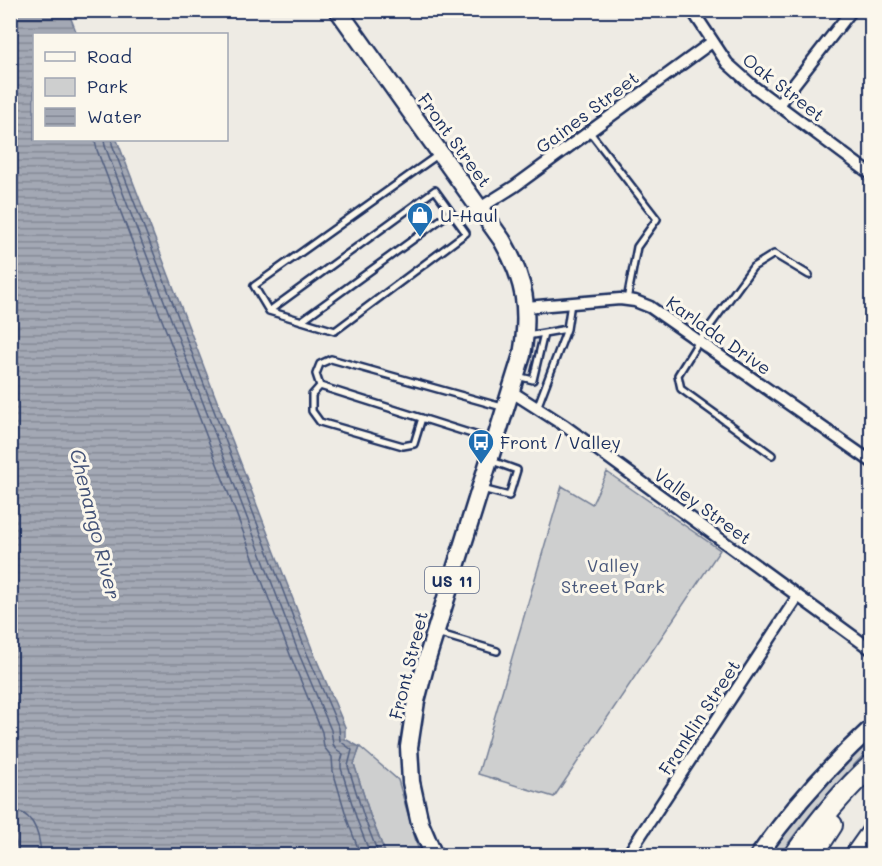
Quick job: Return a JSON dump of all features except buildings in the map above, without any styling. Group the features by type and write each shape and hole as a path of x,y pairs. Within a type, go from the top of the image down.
{"highway":[{"path":"794,855 838,799 872,765"},
{"path":"812,855 848,804 872,776"},
{"path":"855,855 872,832"}],"main road":[{"name":"Front Street","path":"338,10 511,255 521,282 526,307 526,336 522,355 416,701 409,747 411,782 420,823 434,855"}],"street":[{"name":"Oak Street","path":"692,10 728,63 754,87 872,174"},
{"path":"778,105 852,10"},
{"name":"Gaines Street","path":"480,208 515,186 712,42"},
{"name":"Karlada Drive","path":"526,307 620,299 635,301 650,307 872,462"},
{"name":"Valley Street","path":"509,400 537,408 565,426 872,650"},
{"name":"Franklin Street","path":"627,855 798,596"},
{"path":"758,855 815,784 872,727"}],"lane":[{"path":"589,131 657,219 637,247 627,300"},
{"path":"269,311 435,190 466,233 334,331 269,311 254,286 440,153"},
{"path":"301,321 451,212"},
{"path":"772,456 681,389 678,375 699,341 753,267 774,254 809,275"},
{"path":"537,408 567,330 571,303"},
{"path":"526,336 567,330"},
{"path":"533,380 544,333"},
{"path":"320,386 316,374 320,364 331,358 509,400"},
{"path":"516,376 546,384"},
{"path":"320,386 496,441"},
{"path":"320,386 312,395 312,411 320,422 403,446 414,444 422,418"},
{"path":"481,489 509,495 517,470 490,460"},
{"path":"435,633 497,651"}],"green space":[{"name":"Valley Street Park","path":"607,472 720,550 554,797 478,774 562,486 592,504"},
{"path":"871,739 871,747 812,813 780,855 766,856 829,781"},
{"path":"360,747 398,780 420,855 386,855 370,815 354,764"}],"water":[{"name":"Chenango River","path":"10,11 68,11 77,33 33,33 33,141 117,141 312,649 345,727 345,739 360,747 354,764 370,815 386,855 19,855 10,820"}],"place":[{"name":"U-Haul","path":"420,238"},
{"name":"Front / Valley","path":"481,465"}]}
